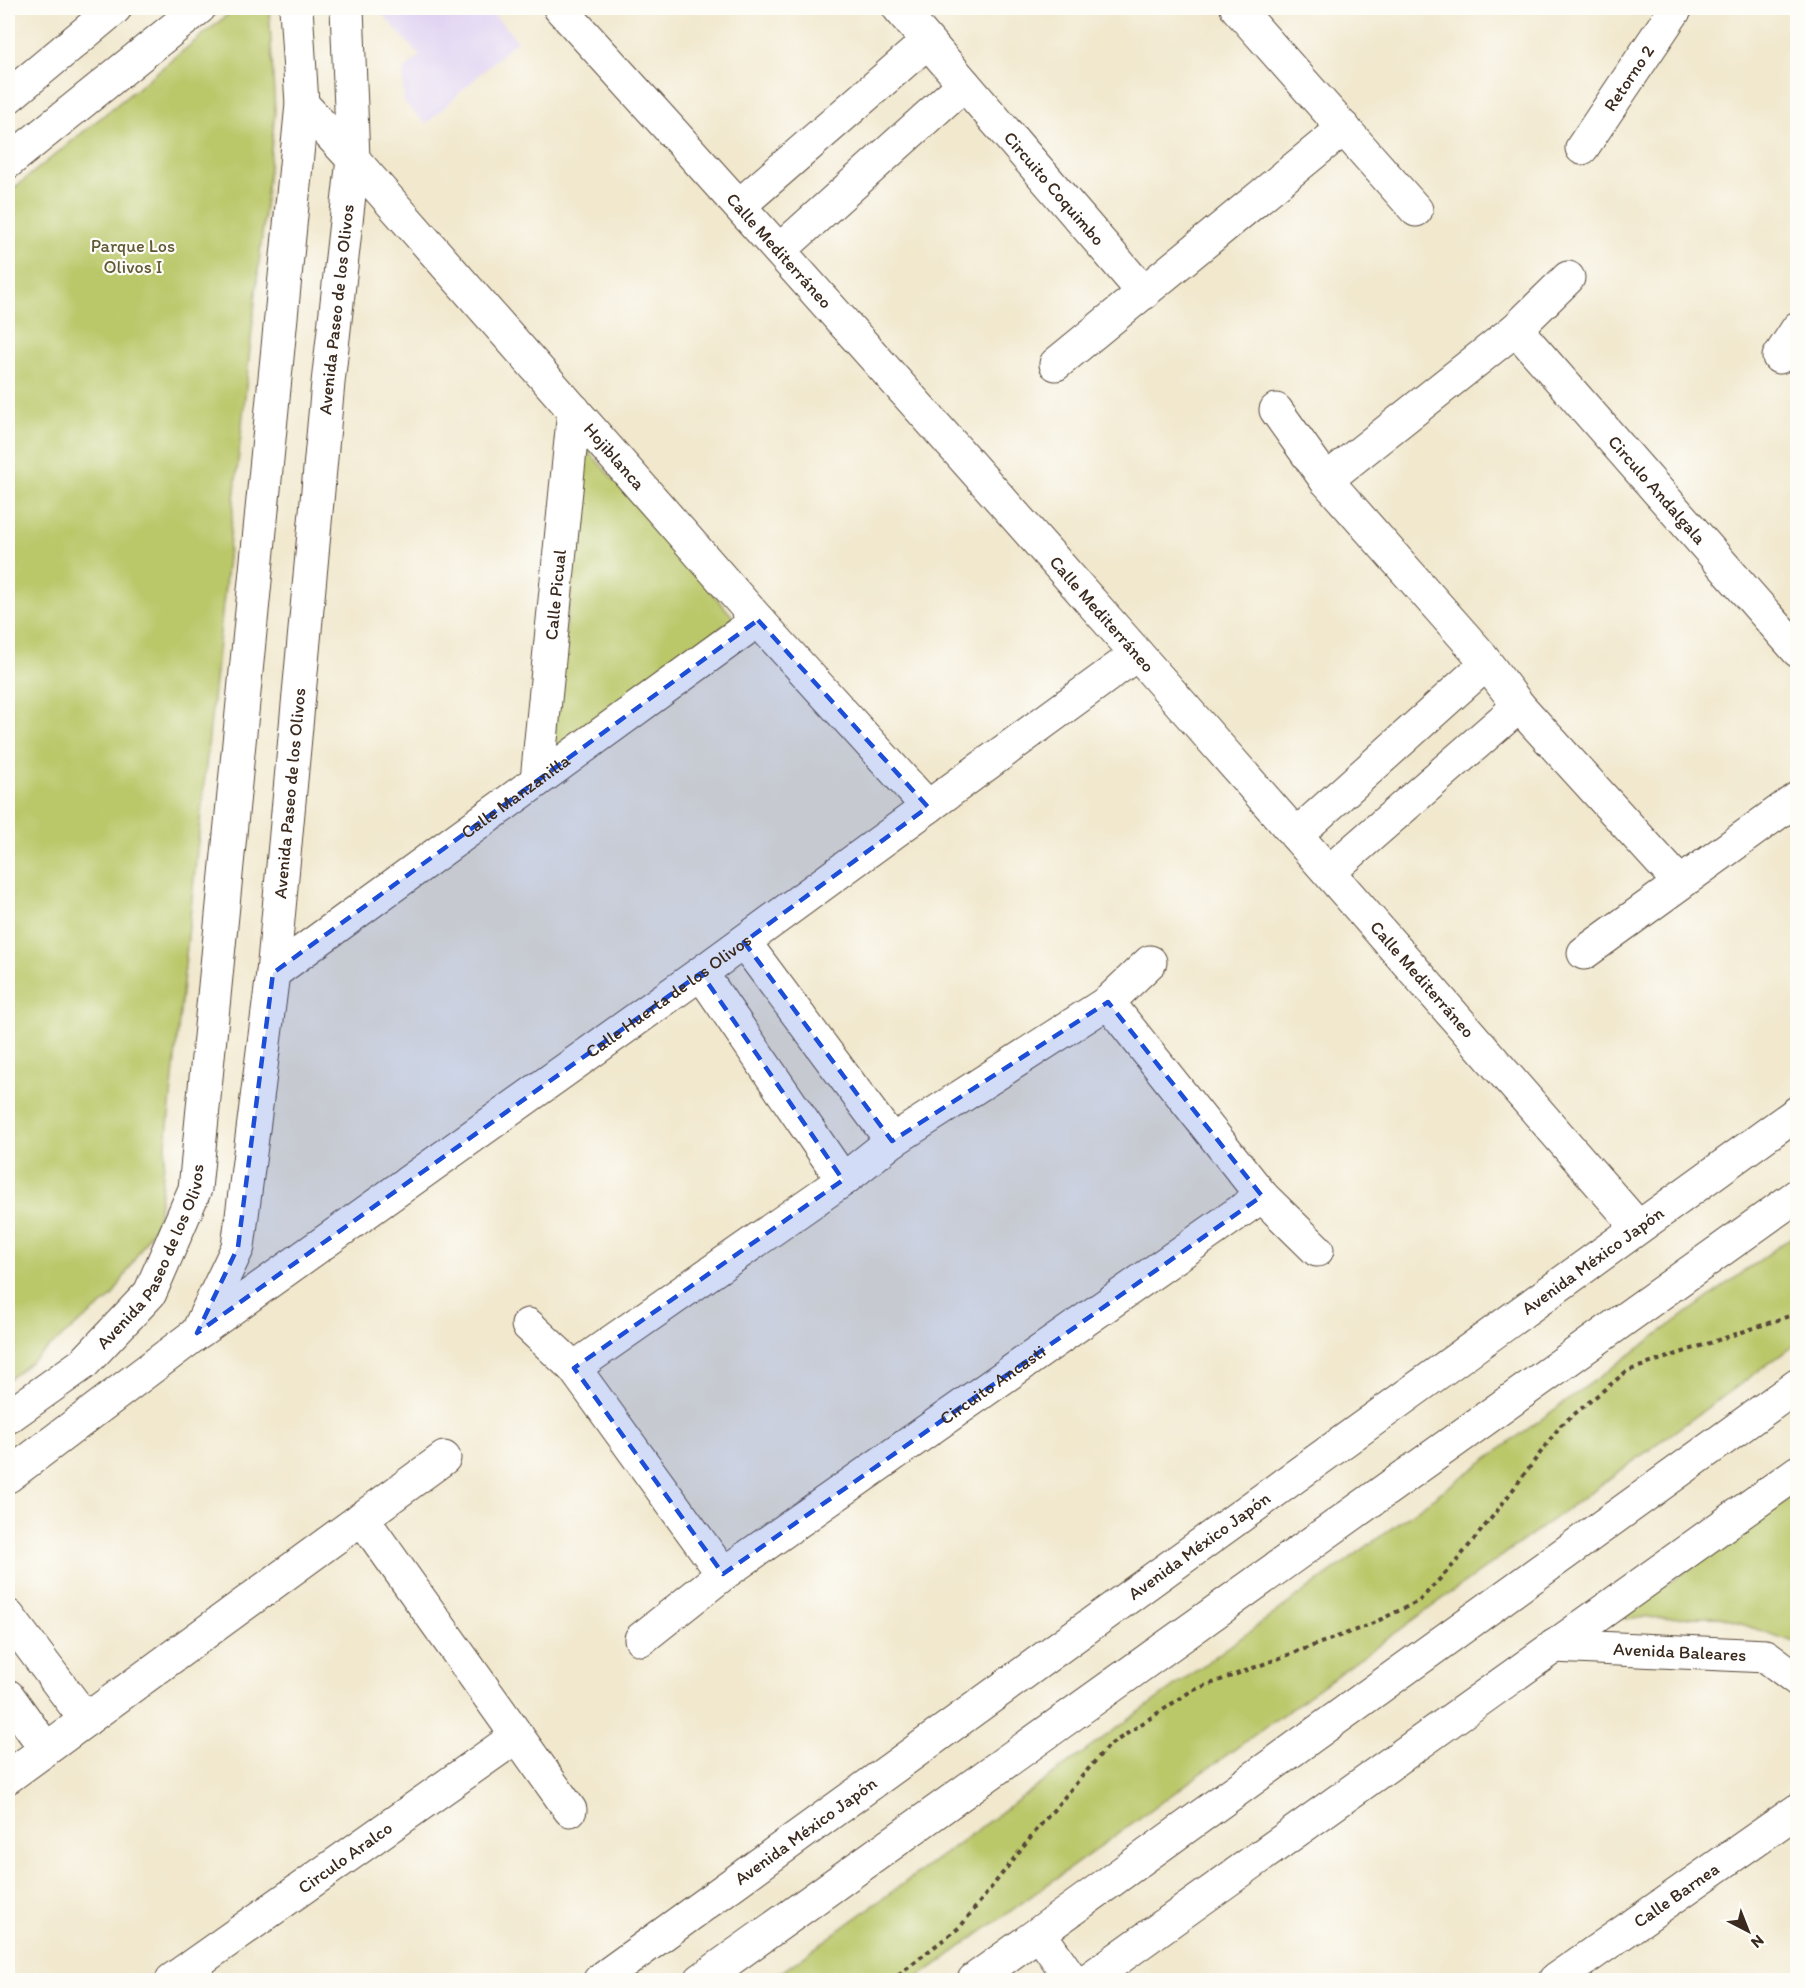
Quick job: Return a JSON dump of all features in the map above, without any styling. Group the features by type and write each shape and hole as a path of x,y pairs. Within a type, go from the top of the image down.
{"street":[{"path":"8,97 115,8"},
{"path":"8,162 199,8"},
{"name":"Avenida Paseo de los Olivos","path":"8,1418 84,1363 150,1293 195,1189 302,104 296,8"},
{"name":"Avenida Paseo de los Olivos","path":"8,1476 197,1333 238,1247 273,972 328,383 353,159 347,8"},
{"name":"Calle Mediterráneo","path":"560,8 780,250 1329,872 1638,1227"},
{"name":"Circuito Coquimbo","path":"899,8 1144,292"},
{"path":"1237,8 1416,210"},
{"name":"Retorno 2","path":"1582,148 1676,8"},
{"path":"740,206 927,42"},
{"path":"780,250 964,84"},
{"name":"Hojiblanca","path":"302,104 758,620 928,807"},
{"path":"1056,364 1344,128"},
{"path":"1326,480 1516,329 1568,278"},
{"path":"1779,357 1797,328"},
{"name":"Circulo Andalgala","path":"1516,329 1797,651"},
{"name":"Calle Picual","path":"537,780 574,410"},
{"path":"1276,410 1326,480 1477,651 1519,706 1679,882"},
{"name":"Calle Manzanilla","path":"273,972 758,620"},
{"name":"Calle Huerta de los Olivos","path":"197,1333 744,942 1137,654"},
{"path":"1296,835 1486,664"},
{"path":"1329,872 1519,706"},
{"path":"1584,953 1797,798"},
{"path":"744,942 892,1141"},
{"path":"574,1368 843,1180 892,1141 1108,1002 1150,962"},
{"path":"701,973 843,1180"},
{"path":"1108,1002 1262,1196 1317,1250"},
{"name":"Avenida México Japón","path":"600,1980 1797,1112"},
{"path":"701,1980 1797,1195"},
{"name":"Circuito Ancasti","path":"641,1639 723,1574 1262,1196"},
{"path":"528,1325 574,1368 723,1574"},
{"path":"974,1980 1797,1385"},
{"path":"8,1777 444,1458"},
{"path":"1088,1980 1797,1472"},
{"path":"362,1518 570,1810"},
{"path":"8,1616 86,1720"},
{"name":"Avenida Baleares","path":"1554,1646 1766,1656 1797,1680"},
{"path":"8,1696 46,1749"},
{"name":"Circulo Aralco","path":"172,1980 517,1736"},
{"name":"Calle Barnea","path":"1555,1980 1797,1810"},
{"path":"1040,1934 1072,1980"}],"path":[{"path":"891,1980 960,1927 1039,1827 1107,1747 1191,1690 1369,1625 1419,1601 1454,1564 1497,1511 1561,1425 1627,1371 1797,1313"}],"highlighted area":[{"path":"758,620 928,807 744,942 892,1141 1108,1002 1262,1196 723,1574 574,1368 843,1180 701,973 197,1333 238,1247 273,973"}],"shaded area":[{"path":"377,8 488,8 517,40 426,124 404,102 403,71 420,56"}],"green space":[{"name":"Parque Los Olivos I","path":"236,8 269,8 275,112 158,1220 112,1297 8,1380 8,193"},
{"path":"586,448 734,618 552,752"},
{"path":"1797,1233 1797,1343 915,1980 771,1980"},
{"path":"1797,1492 1797,1643 1721,1617 1620,1618"}]}
